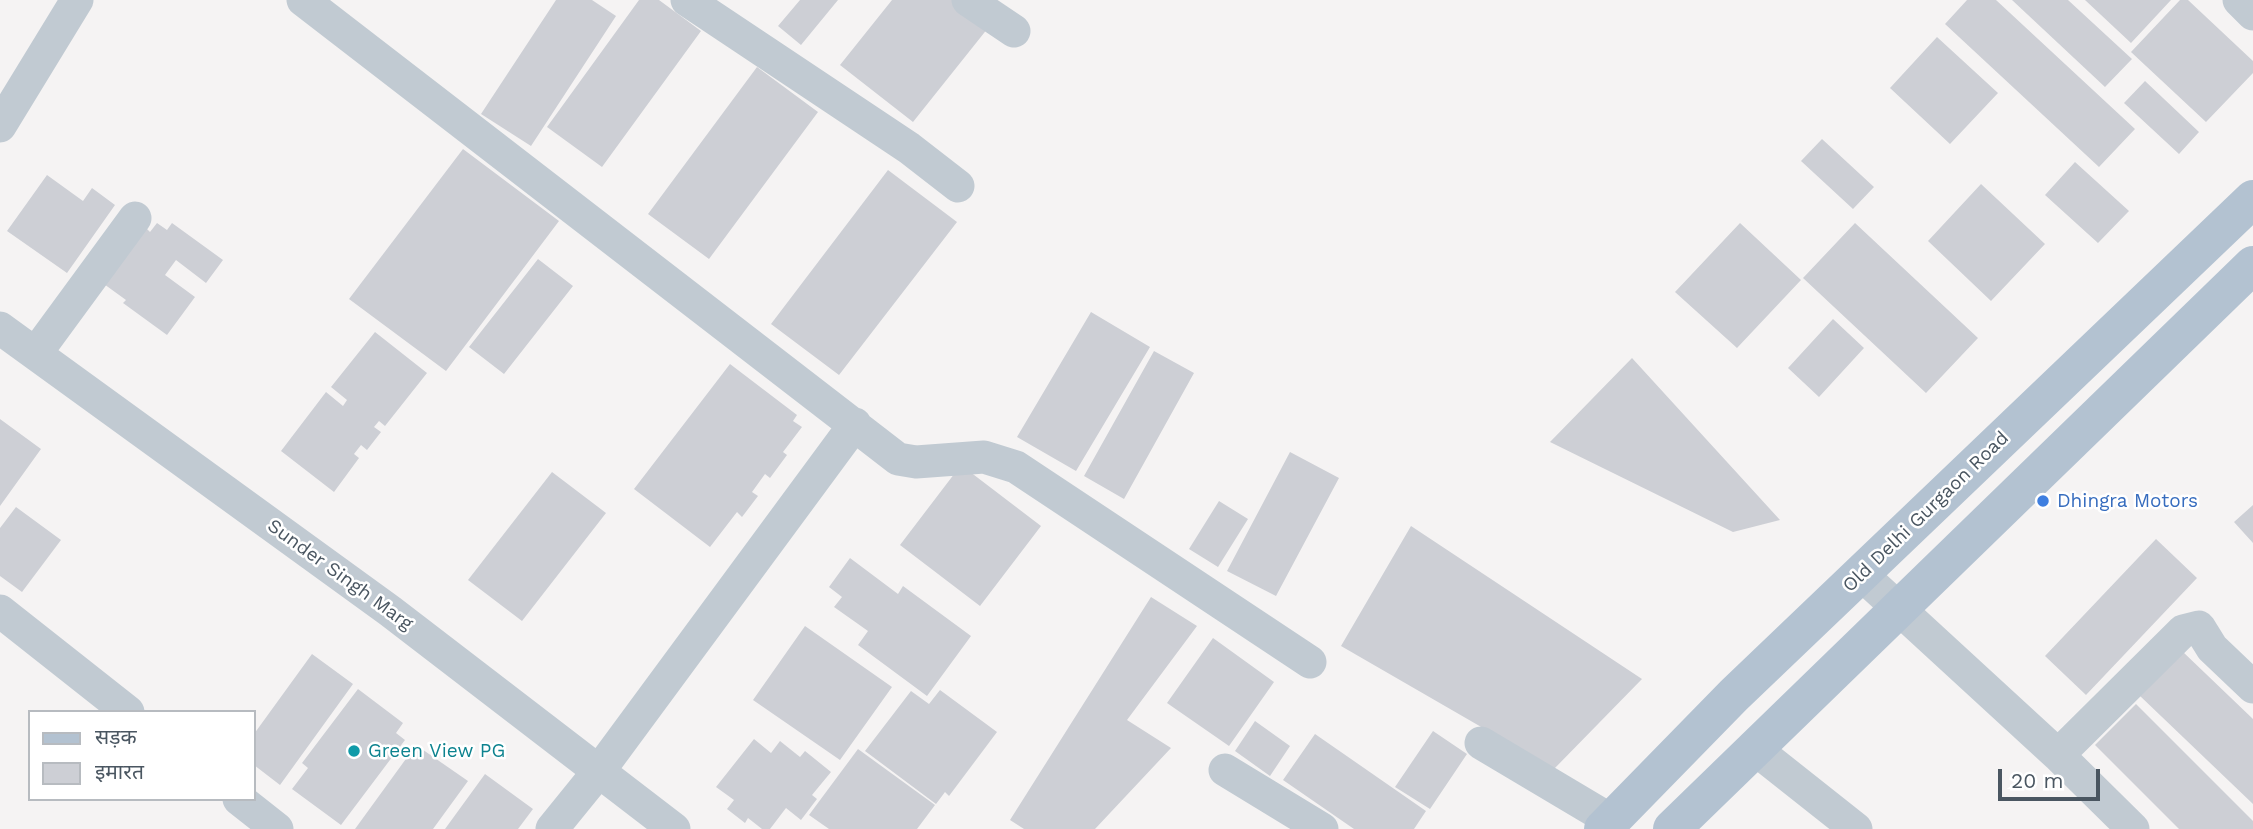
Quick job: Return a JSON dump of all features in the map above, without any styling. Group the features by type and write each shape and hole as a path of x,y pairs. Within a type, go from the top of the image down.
{"main road":[{"name":"Old Delhi Gurgaon Road","path":"1607,825 1734,695 2253,199"},
{"path":"1672,829 2253,265"}],"street":[{"path":"0,125 76,0"},
{"path":"303,0 338,10 652,270 898,459 916,462 984,457 1016,467 1310,662"},
{"path":"687,0 909,148 958,186"},
{"path":"968,0 1014,32"},
{"path":"2239,0 2253,14"},
{"path":"36,353 135,218"},
{"name":"Sunder Singh Marg","path":"0,328 390,611 674,829"},
{"path":"552,829 599,771 855,424"},
{"path":"1861,574 2058,755 2133,829"},
{"path":"0,611 125,710"},
{"path":"2058,755 2183,631 2199,627 2212,648 2253,688"},
{"path":"1481,743 1607,825"},
{"path":"1755,748 1856,829"},
{"path":"1225,771 1322,829"},
{"path":"242,801 277,829"}],"building":[{"path":"556,0 592,0 616,16 531,146 481,114"},
{"path":"639,0 659,0 701,31 602,167 547,127"},
{"path":"800,0 838,0 801,45 778,26"},
{"path":"892,0 953,0 988,28 913,122 840,65"},
{"path":"1967,0 1996,0 2135,129 2099,167 1945,24"},
{"path":"2012,0 2068,0 2132,59 2105,87"},
{"path":"2085,0 2171,0 2131,43"},
{"path":"2180,0 2188,0 2253,61 2253,73 2206,122 2131,52"},
{"path":"1937,37 1998,93 1950,144 1890,88"},
{"path":"757,67 818,112 709,259 648,214"},
{"path":"2145,81 2199,132 2179,154 2124,103"},
{"path":"1822,139 1874,187 1853,209 1801,161"},
{"path":"463,149 559,221 446,371 349,299"},
{"path":"2075,162 2129,211 2098,243 2045,195"},
{"path":"888,170 957,222 839,375 771,324"},
{"path":"47,175 83,201 92,188 115,205 67,273 7,231"},
{"path":"1981,184 2045,244 1991,301 1928,241"},
{"path":"157,223 167,230 172,223 223,260 206,283 176,260 165,275 195,297 167,335 123,303 126,300 97,279 146,228 150,232"},
{"path":"1740,223 1801,280 1737,348 1675,292"},
{"path":"1855,223 1978,338 1926,393 1803,278"},
{"path":"538,259 573,286 504,374 469,347"},
{"path":"1091,312 1150,347 1076,471 1017,437"},
{"path":"1833,319 1864,348 1819,397 1788,368"},
{"path":"375,332 427,373 385,426 379,421 374,427 381,432 367,450 361,445 354,454 359,458 334,492 281,451 326,392 343,406 347,400 331,387"},
{"path":"1154,351 1194,373 1124,499 1084,476"},
{"path":"1632,358 1780,520 1733,532 1550,442"},
{"path":"730,364 797,415 793,421 802,427 783,452 787,455 770,478 765,474 752,492 758,496 742,517 737,512 710,547 634,489"},
{"path":"0,419 41,449 0,506"},
{"path":"1290,452 1339,478 1276,596 1227,571"},
{"path":"961,465 1041,526 980,606 900,545"},
{"path":"552,472 606,513 522,621 468,580"},
{"path":"1219,501 1248,519 1218,567 1189,549"},
{"path":"2253,505 2253,543 2234,522"},
{"path":"16,507 61,540 22,592 0,576 0,528"},
{"path":"1411,526 1642,679 1554,769 1341,646"},
{"path":"2156,539 2197,578 2086,695 2045,656"},
{"path":"850,558 898,594 903,586 971,636 927,696 858,645 868,631 834,607 842,597 829,587"},
{"path":"1151,597 1197,626 1127,720 1171,748 1095,829 1024,829 1010,820"},
{"path":"805,626 892,687 840,760 753,700"},
{"path":"1213,638 1274,682 1229,746 1167,703"},
{"path":"2182,651 2253,719 2253,804 2139,695"},
{"path":"312,654 353,684 280,785 256,767 256,731"},
{"name":"Green View PG","path":"358,689 403,723 396,733 405,740 341,825 292,789 308,768 302,763"},
{"path":"940,690 997,732 949,796 945,792 936,804 865,751 911,691 929,704"},
{"path":"2136,704 2253,821 2253,829 2179,829 2095,745"},
{"path":"1255,721 1290,746 1270,776 1235,751"},
{"path":"1433,731 1467,754 1430,809 1395,787"},
{"path":"1315,734 1426,811 1414,829 1354,829 1283,780"},
{"path":"754,739 771,753 780,741 800,757 805,751 831,772 812,795 817,799 801,820 786,808 770,829 762,829 748,818 745,823 727,809 734,800 716,787"},
{"path":"416,745 468,781 433,829 355,829"},
{"path":"858,749 935,805 917,829 829,829 809,815"},
{"path":"485,774 533,809 518,829 445,829"}],"place":[{"name":"Dhingra Motors","path":"2043,501"},
{"name":"Green View PG","path":"354,751"}]}
